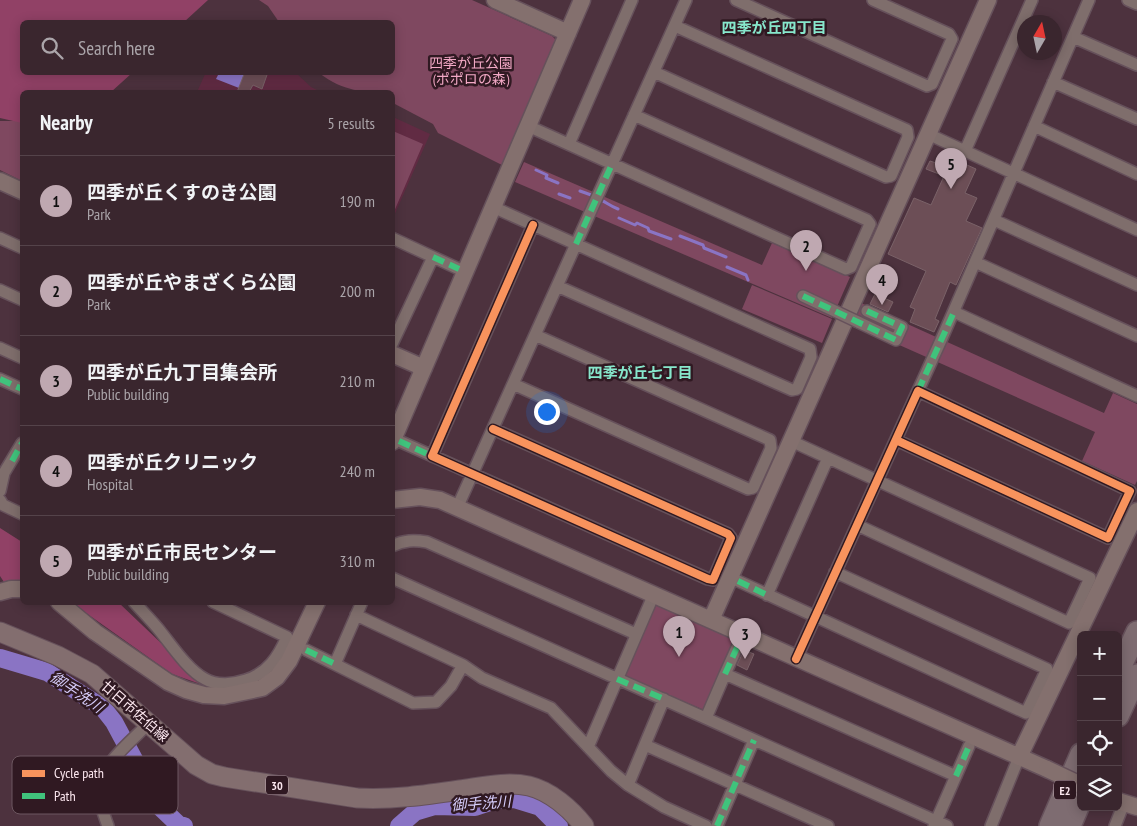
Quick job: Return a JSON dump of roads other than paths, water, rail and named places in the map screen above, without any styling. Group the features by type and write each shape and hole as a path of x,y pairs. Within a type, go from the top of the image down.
{"highway":[{"path":"1122,664 1137,632"},
{"path":"1122,707 1137,675"},
{"name":"E2","path":"1050,826 1077,763"},
{"name":"E2","path":"1070,826 1077,809"}],"main road":[{"name":"廿日市佐伯線","path":"0,632 58,656 92,674 144,729 212,774 357,798 379,799 508,784 529,786 548,794 562,803 584,826"}],"street":[{"path":"496,0 568,33"},
{"path":"493,429 728,534 731,538 712,580 432,456 396,442 424,368 582,0"},
{"path":"569,144 632,0"},
{"path":"457,508 686,0"},
{"path":"736,0 927,86 932,84 952,39 949,34 873,0"},
{"path":"711,620 988,0"},
{"path":"964,151 1032,0"},
{"path":"796,659 954,312 1089,0"},
{"path":"1128,0 1137,4"},
{"path":"654,72 886,177 891,176 895,169 908,137 907,130 675,26"},
{"path":"1073,37 1137,65"},
{"path":"1053,82 1137,119"},
{"path":"528,126 846,269 851,267 870,224 867,220 634,115"},
{"path":"1034,126 1137,174"},
{"path":"928,134 1137,230"},
{"path":"0,181 20,190"},
{"path":"493,207 810,349 811,357 797,389 792,390 557,286"},
{"path":"994,220 1137,285"},
{"path":"432,456 533,225"},
{"path":"0,238 20,247"},
{"path":"395,239 459,269"},
{"path":"395,338 433,257"},
{"path":"975,262 1137,336"},
{"path":"0,290 20,299"},
{"path":"803,296 896,340 902,327 867,311"},
{"path":"954,312 1137,396"},
{"path":"513,384 748,489 753,488 757,480 771,448 770,440 535,335"},
{"path":"0,348 20,357"},
{"path":"395,355 424,368"},
{"path":"0,379 20,387"},
{"path":"896,440 1108,538 1130,491 918,391"},
{"path":"791,441 1090,578 1069,622 857,525"},
{"path":"767,594 828,458"},
{"path":"0,491 4,473 17,463"},
{"path":"395,500 420,497 440,500 1077,783"},
{"path":"0,500 4,505 20,513"},
{"path":"991,826 1019,757 1137,511"},
{"path":"395,545 404,541 416,540 427,542 636,634"},
{"path":"738,581 1026,713 1047,669 835,572"},
{"path":"395,579 706,718 935,824 947,826"},
{"path":"0,592 20,589"},
{"path":"588,747 654,594"},
{"path":"62,605 94,632 168,682 204,695 224,696 262,688 277,677 290,661 316,605"},
{"path":"137,605 183,660 204,679 215,683 234,684 261,673 275,660 287,637 219,605"},
{"path":"335,664 361,605"},
{"path":"356,615 463,665 482,678 551,708 611,771 628,785 664,807 706,826"},
{"path":"706,718 740,640"},
{"path":"306,650 413,703 436,702 450,686 463,665"},
{"path":"725,674 956,776"},
{"path":"628,785 664,700"},
{"path":"117,756 144,729"},
{"path":"717,826 754,740"},
{"path":"645,746 828,826"},
{"path":"935,824 970,746"},
{"path":"1115,826 1126,804"},
{"path":"104,814 108,826"}],"waterway":[{"path":"536,170 547,175 546,178 558,183"},
{"path":"580,191 594,196"},
{"path":"559,194 570,198"},
{"path":"599,199 618,209"},
{"path":"619,218 635,225 637,223 648,228 649,231 671,239"},
{"path":"680,236 726,257"},
{"path":"727,267 746,275 748,280"},
{"name":"御手洗川","path":"0,658 47,672 103,708 114,722 132,756"},
{"name":"御手洗川","path":"399,826 415,812 435,806 475,807 496,800 514,799 540,807 559,826"},
{"name":"御手洗川","path":"167,814 179,825 184,826"}],"place":[{"name":"四季が丘市民センター","path":"951,189"},
{"name":"四季が丘やまざくら公園","path":"806,271"},
{"name":"四季が丘クリニック","path":"882,305"},
{"name":"四季が丘くすのき公園","path":"679,657"},
{"name":"四季が丘九丁目集会所","path":"745,659"}],"district":[{"name":"四季が丘四丁目","path":"774,27"},
{"name":"四季が丘七丁目","path":"640,372"}],"park label":[{"name":"四季が丘公園 (ポポロの森)","path":"471,72"}]}
